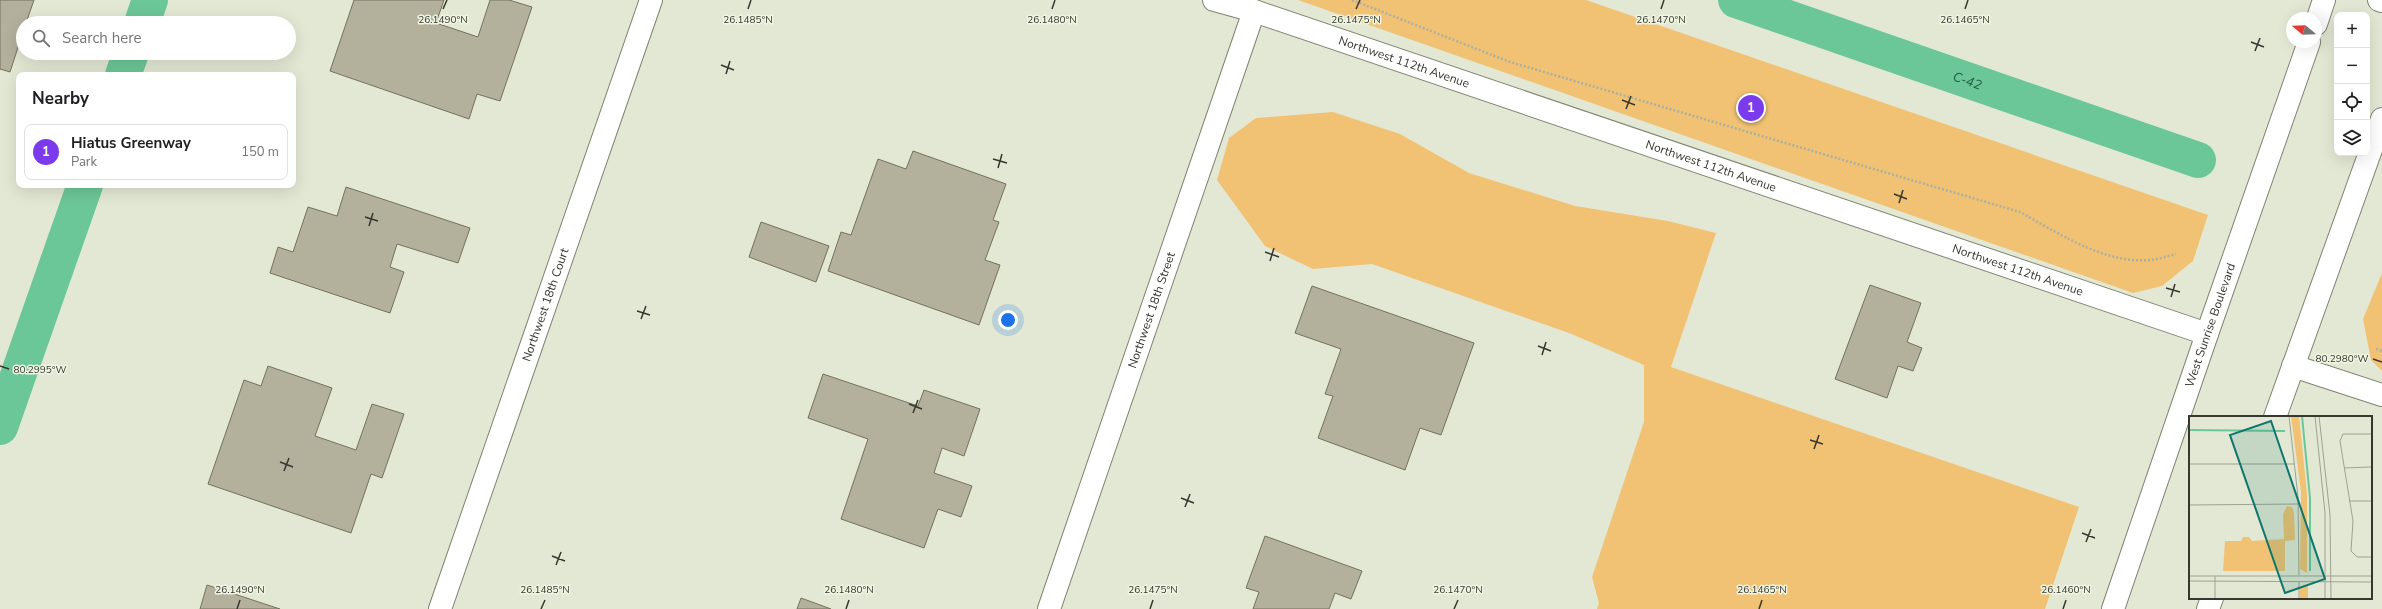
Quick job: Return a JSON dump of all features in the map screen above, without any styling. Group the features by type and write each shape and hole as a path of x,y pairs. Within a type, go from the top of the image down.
{"main road":[{"name":"Northwest 18th Court","path":"440,609 650,0"},
{"name":"Northwest 112th Avenue","path":"1214,0 1254,11 2206,334"},
{"path":"2320,12 2324,0"},
{"name":"Northwest 18th Street","path":"1049,609 1254,11"},
{"name":"West Sunrise Boulevard","path":"2113,609 2206,334 2307,48"},
{"path":"2275,416 2382,119"},
{"path":"2293,366 2382,394"},
{"path":"2208,609 2212,599"}],"path":[{"path":"1352,0 1510,62 2020,212 2080,245 2122,258 2152,260 2176,254"},
{"path":"2376,349 2382,351"}],"shaded area":[{"path":"1298,0 1586,0 2208,215 2193,261 2162,286 2133,293"},
{"path":"1333,112 1400,134 1469,173 1575,206 1668,221 1716,233 1671,367 2079,507 2045,609 1597,609 1599,603 1592,577 1644,422 1644,365 1569,333 1372,264 1313,269 1265,246 1217,180 1229,138 1256,118"},
{"path":"2382,273 2382,371 2371,360 2363,319"}],"building":[{"path":"0,0 34,0 28,16 16,16 16,54 10,72 0,69"},
{"path":"354,0 444,0 436,23 478,37 490,0 509,0 532,7 500,101 477,94 469,119 330,71"},
{"path":"913,151 1006,184 993,220 999,222 985,260 1000,265 979,325 828,271 841,232 851,235 878,159 906,169"},
{"path":"346,187 470,228 458,263 397,244 390,267 404,272 390,313 270,273 278,247 293,252 308,207 337,216"},
{"path":"761,222 829,246 816,282 749,257"},
{"path":"1870,285 1921,303 1907,342 1922,348 1913,371 1898,366 1887,398 1835,379"},
{"path":"1312,286 1474,343 1441,435 1420,428 1405,470 1318,438 1333,396 1325,394 1341,349 1295,333"},
{"path":"268,366 332,388 315,436 356,450 372,404 404,414 382,478 371,474 351,533 208,484 244,380 261,386"},
{"path":"823,374 918,406 924,390 980,409 964,456 942,448 934,473 972,486 961,517 938,509 924,548 841,519 868,439 808,418"},
{"path":"1265,536 1362,571 1351,599 1335,593 1329,609 1253,609 1259,592 1246,588"},
{"path":"207,585 280,609 200,609"},
{"path":"801,598 831,609 797,609"}],"waterway":[{"path":"144,16 150,0"},
{"name":"C-42","path":"1736,0 2198,160"},
{"path":"124,72 128,60"},
{"path":"0,427 84,188"}],"place":[{"name":"Hiatus Greenway","path":"1751,108"}]}
